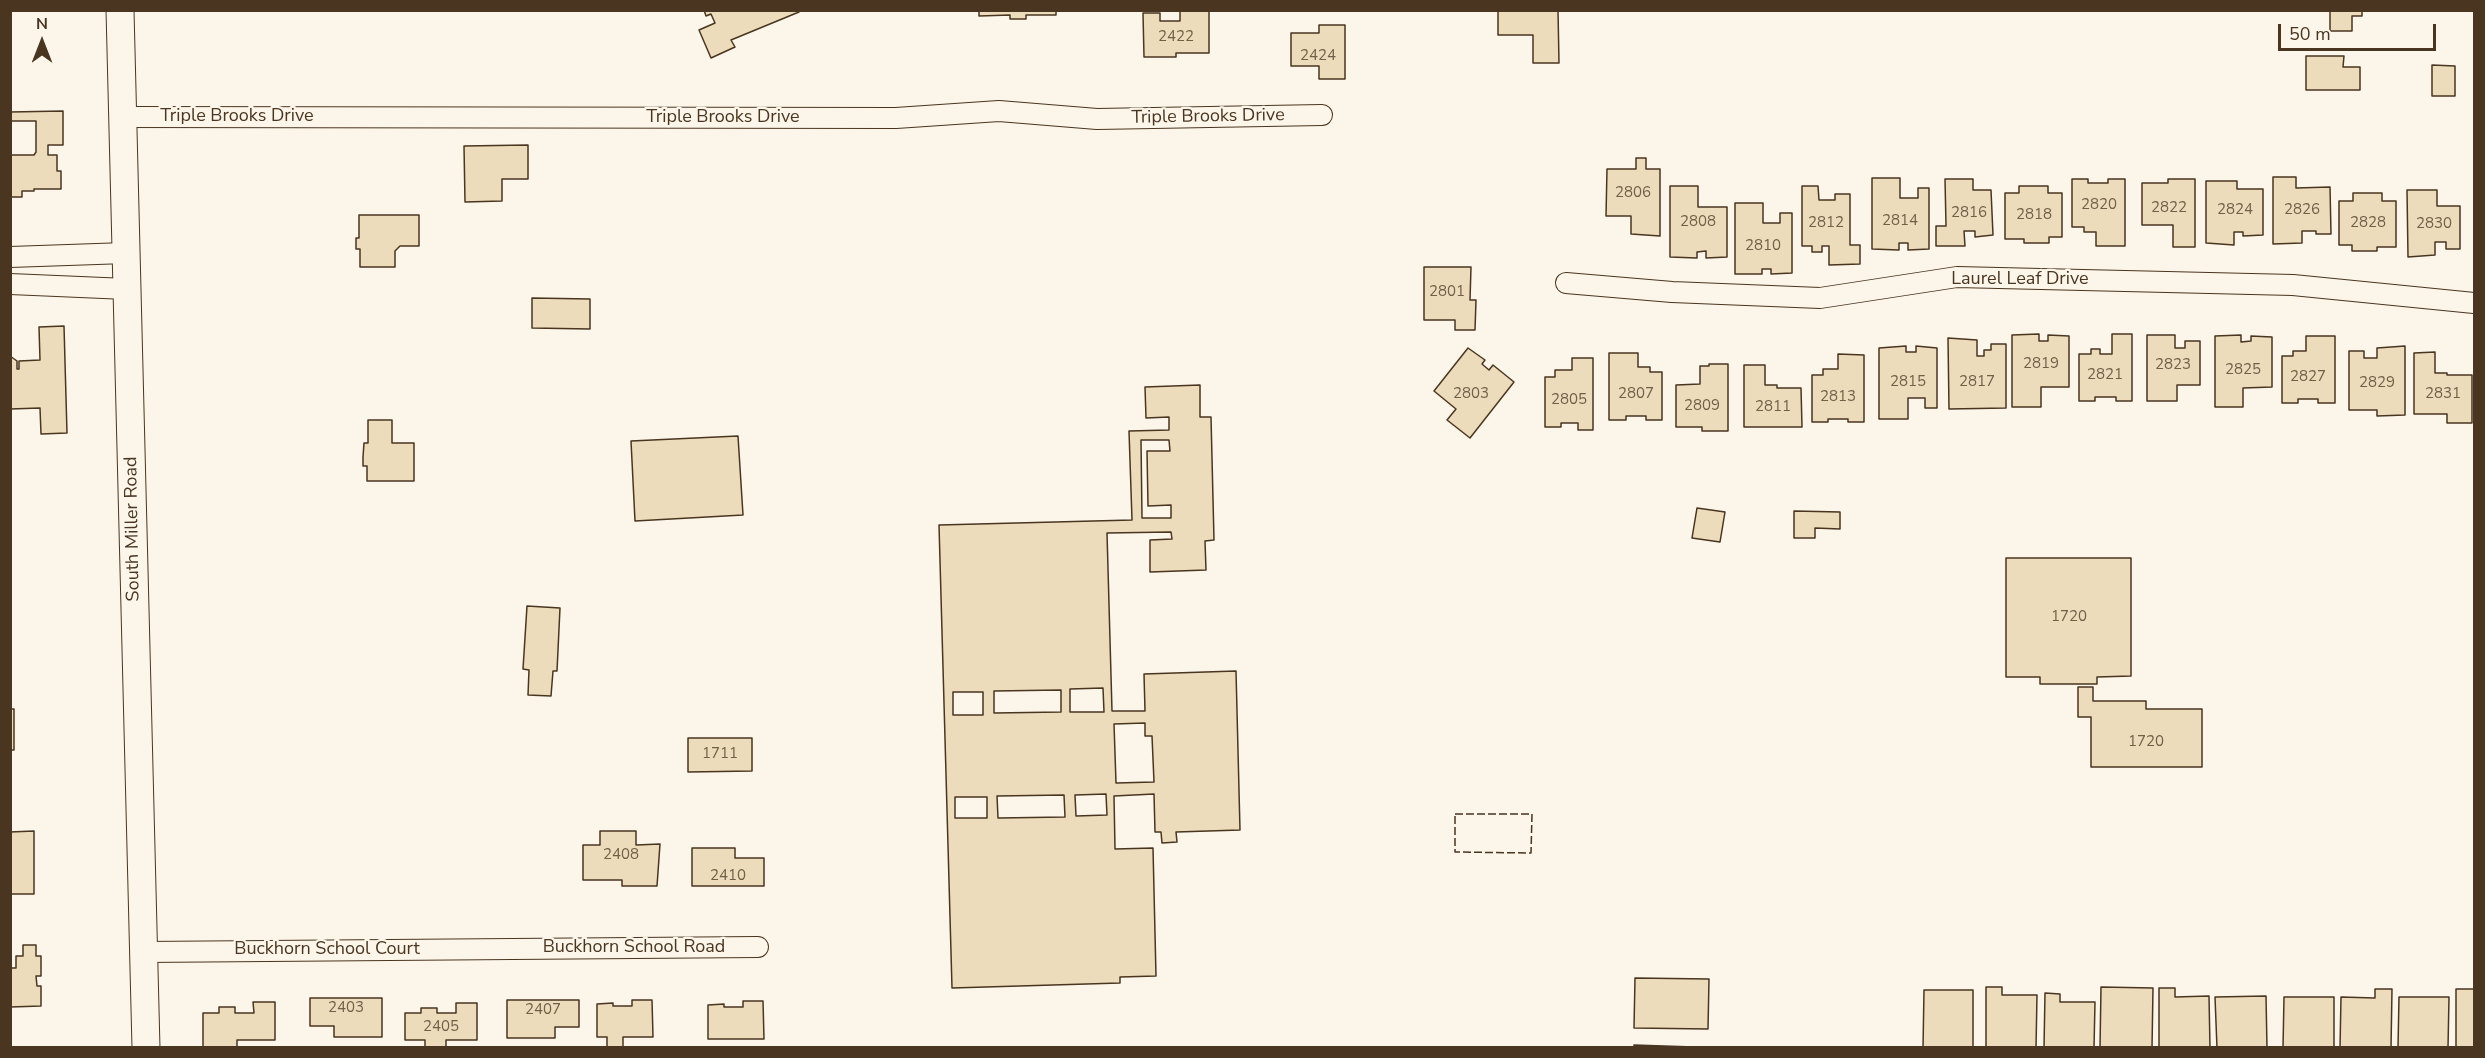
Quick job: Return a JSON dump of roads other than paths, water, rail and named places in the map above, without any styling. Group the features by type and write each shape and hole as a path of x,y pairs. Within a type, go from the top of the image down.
{"street":[{"name":"South Miller Road","path":"120,10 146,1047"},
{"name":"Triple Brooks Drive","path":"123,117 896,118 999,111 1097,120 1322,115"},
{"path":"10,257 126,253"},
{"path":"45,256 45,284"},
{"name":"Laurel Leaf Drive","path":"1566,284 1672,292 1820,298 1957,277 2293,285 2475,303"},
{"path":"10,284 127,289"},
{"name":"Buckhorn School Road","path":"510,949 758,947"},
{"name":"Buckhorn School Court","path":"144,952 510,949"}]}
